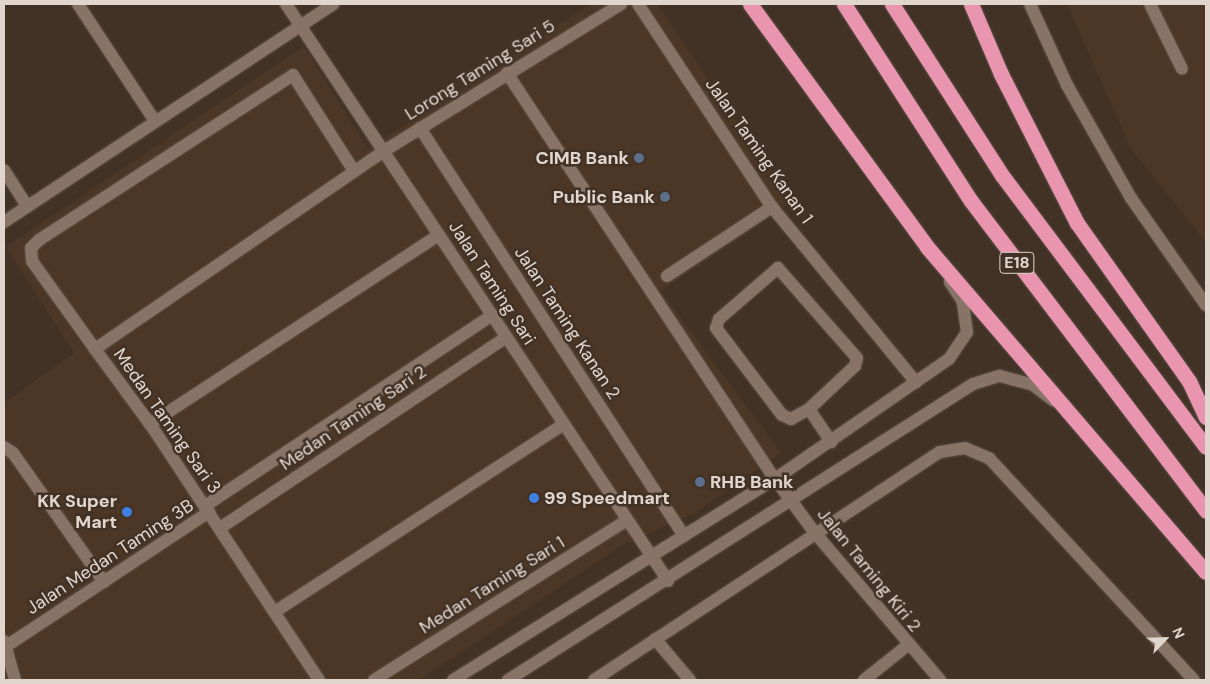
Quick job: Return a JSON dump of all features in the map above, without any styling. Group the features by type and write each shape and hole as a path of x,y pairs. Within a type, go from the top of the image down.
{"highway":[{"path":"750,4 927,247 1076,417 1206,572"},
{"name":"E18","path":"844,4 971,201 1206,511"},
{"name":"E18","path":"892,4 1007,182 1206,447"},
{"path":"971,4 1001,74 1077,223 1189,381 1206,416"}],"street":[{"path":"78,4 155,120"},
{"name":"Jalan Taming Sari","path":"286,4 668,581"},
{"path":"4,222 155,120 333,4"},
{"name":"Lorong Taming Sari 5","path":"384,151 621,4"},
{"name":"Jalan Taming Kanan 1","path":"638,4 772,207 916,382"},
{"path":"1030,4 1067,85 1130,198 1206,305"},
{"path":"1150,4 1182,69"},
{"name":"Jalan Taming Kiri 2","path":"507,74 775,479 815,533 908,645 940,680"},
{"path":"95,349 32,261 31,248 40,240 294,75 354,171"},
{"name":"Jalan Taming Kanan 2","path":"420,128 684,536"},
{"name":"Medan Taming Sari 3","path":"319,680 276,611 150,424 95,349 384,151"},
{"path":"4,170 27,206"},
{"path":"667,276 772,207"},
{"path":"150,424 439,235"},
{"path":"453,680 775,479 949,359 967,332 963,302 927,247"},
{"path":"778,268 857,358 855,366 809,409 791,419 782,415 716,328 719,319 778,268"},
{"name":"Medan Taming Sari 2","path":"207,509 492,316"},
{"name":"Medan Taming Sari 2","path":"220,528 506,337"},
{"path":"508,680 668,581 973,384 1000,376 1033,385 1076,417"},
{"path":"809,409 831,442"},
{"path":"276,611 564,424"},
{"path":"4,447 13,453 104,582"},
{"path":"594,680 940,452 965,448 989,458 1194,680"},
{"name":"Jalan Medan Taming 3B","path":"5,644 104,582 207,509"},
{"name":"Medan Taming Sari 1","path":"374,680 628,520"},
{"path":"656,639 690,680"},
{"path":"5,644 15,680"},
{"path":"864,680 908,645"}],"shaded area":[{"path":"591,4 657,4 792,202 661,291 781,453 695,513 624,544 419,680 4,680 4,403 74,353 6,247 304,46 368,149"},
{"path":"1067,4 1206,4 1206,242 1131,149"}],"place":[{"name":"CIMB Bank","path":"639,158"},
{"name":"Public Bank","path":"665,197"},
{"name":"RHB Bank","path":"700,482"},
{"name":"99 Speedmart","path":"534,498"},
{"name":"KK Super Mart","path":"127,512"}]}
